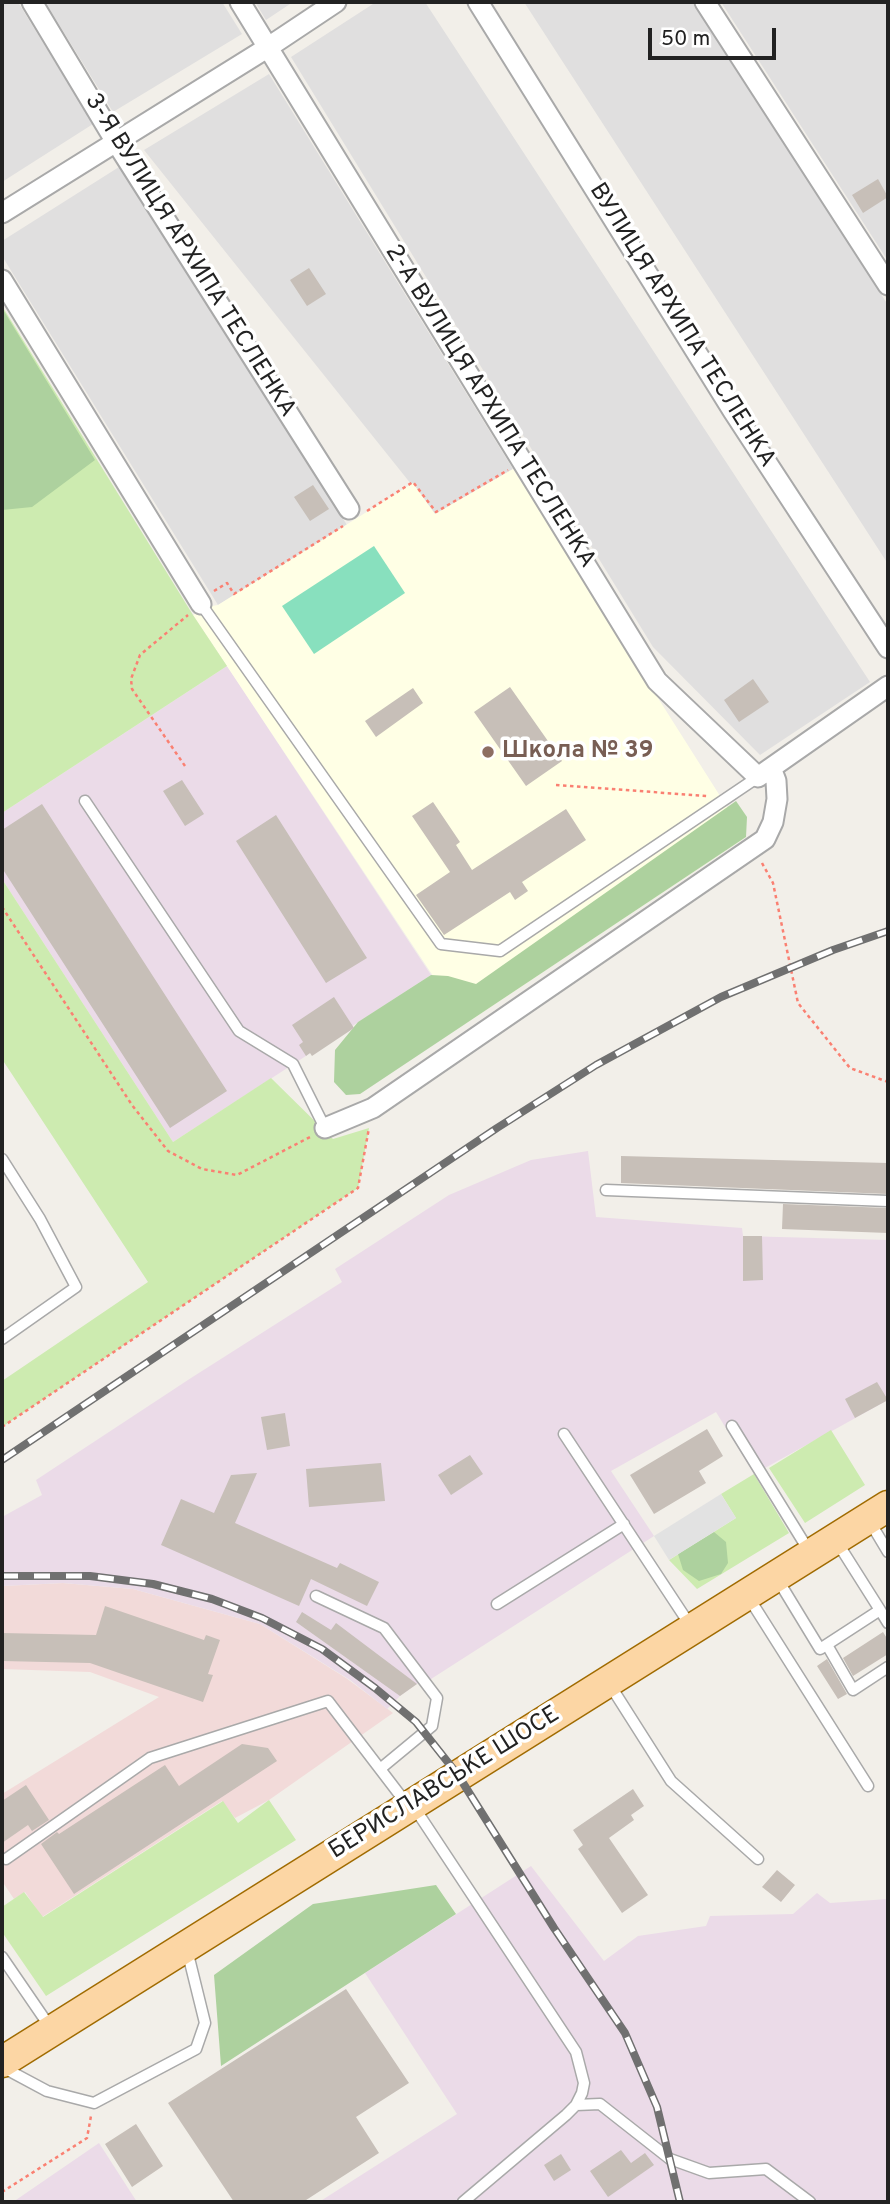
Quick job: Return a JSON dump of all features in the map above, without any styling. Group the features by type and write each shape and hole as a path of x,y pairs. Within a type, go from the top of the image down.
{"main road":[{"name":"БЕРИСЛАВСЬКЕ ШОСЕ","path":"2,2064 878,1513"}],"street":[{"name":"3-Я ВУЛИЦЯ АРХИПА ТЕСЛЕНКА","path":"32,2 116,142 351,517"},
{"name":"2-А ВУЛИЦЯ АРХИПА ТЕСЛЕНКА","path":"240,2 657,681 764,773"},
{"path":"2,213 267,48 335,2"},
{"name":"ВУЛИЦЯ АРХИПА ТЕСЛЕНКА","path":"478,2 733,411 888,648"},
{"path":"705,2 888,285"},
{"path":"2,280 201,604"},
{"path":"325,1128 373,1108 754,848 765,839 773,822 777,799 776,781 764,773 888,687"}],"lane":[{"path":"201,604 441,944 500,951 764,773"},
{"path":"85,802 239,1031 293,1064 325,1128"},
{"path":"2,1159 40,1219 76,1287 2,1339"},
{"path":"606,1190 888,1201"},
{"path":"732,1426 823,1547 880,1610 888,1623"},
{"path":"564,1434 693,1629"},
{"path":"878,1513 888,1552"},
{"path":"497,1604 624,1524"},
{"path":"776,1576 820,1649 880,1610"},
{"path":"746,1595 868,1786"},
{"path":"316,1596 384,1628 437,1698 432,1726 380,1769"},
{"path":"827,1645 853,1690 888,1667"},
{"path":"608,1682 671,1781 758,1859"},
{"path":"6,1859 150,1758 328,1701 410,1805 576,2052 584,2083 576,2105 463,2202"},
{"path":"2,2064 47,2091 94,2104 196,2049 205,2023 186,1947"},
{"path":"2,1957 52,2031"},
{"path":"576,2105 600,2104 670,2159 709,2173 766,2169 810,2202"}],"path":[{"path":"227,583 234,594 351,517 413,482 436,512 522,461"},
{"path":"185,766 132,689 131,678 140,655 201,604"},
{"path":"556,785 728,797"},
{"path":"754,848 772,883 798,1003 850,1068 888,1082"},
{"path":"2,907 132,1105 168,1151 202,1169 237,1175 325,1128"},
{"path":"2,1427 358,1188 373,1108"},
{"path":"2,2192 87,2137 94,2104"}],"shaded area":[{"path":"2,2 18,2 93,124 2,182"},
{"path":"45,2 222,2 242,34 113,112"},
{"path":"255,2 293,2 266,20"},
{"path":"376,2 425,2 870,682 760,755 653,647 291,57"},
{"path":"524,2 692,2 888,305 888,564"},
{"path":"721,2 888,2 888,261"},
{"path":"269,74 513,469 435,514 144,150"},
{"path":"119,167 347,525 218,605 2,256 2,241"},
{"name":"Школа № 39","path":"513,469 746,837 465,1024 193,615 206,607 218,605 413,483 435,514"},
{"path":"227,666 431,975 173,1142 2,879 2,813"},
{"path":"588,1151 596,1217 742,1228 743,1236 888,1240 888,1400 754,1474 716,1412 611,1471 654,1536 431,1679 418,1683 387,1709 350,1680 260,1624 133,1589 63,1583 2,1586 2,1517 42,1495 36,1480 342,1282 335,1269 449,1195 531,1160"},
{"path":"721,1494 736,1518 669,1560 654,1536"},
{"path":"63,1583 133,1589 260,1624 346,1678 393,1713 269,1800 235,1818 222,1801 42,1917 25,1892 14,1899 2,1881 2,1794 159,1697 90,1672 2,1669 2,1586"},
{"path":"531,1866 604,1961 638,1936 706,1926 710,1916 793,1914 817,1893 830,1903 888,1899 888,2202 319,2202 457,2114 365,1973"},
{"path":"99,2143 137,2202 13,2202"}],"green space":[{"path":"2,306 227,666 2,813"},
{"path":"2,308 95,460 32,507 2,510"},
{"path":"374,546 405,593 314,654 282,606"},
{"path":"736,801 747,817 746,837 360,1094 346,1095 334,1082 335,1050 358,1022 431,975 448,976 476,984"},
{"path":"2,879 173,1142 271,1078 333,1139 369,1128 358,1188 2,1427 2,1381 148,1282 2,1059"},
{"path":"831,1430 865,1485 805,1523 769,1468"},
{"path":"754,1474 789,1533 697,1589 669,1560 736,1518 721,1494"},
{"path":"714,1532 726,1542 728,1563 721,1574 699,1581 683,1570 678,1554"},
{"path":"269,1800 296,1840 46,1996 2,1932 2,1907 24,1892 43,1917 223,1801 238,1823"},
{"path":"436,1885 456,1914 221,2066 214,1975 313,1904"}],"building":[{"path":"878,179 888,197 863,213 852,195"},
{"path":"309,268 326,294 307,306 290,280"},
{"path":"313,485 329,509 310,521 294,497"},
{"path":"753,679 769,702 739,722 724,700"},
{"path":"510,687 562,761 526,786 474,712"},
{"path":"413,688 423,703 376,737 365,721"},
{"path":"182,780 204,814 185,826 163,791"},
{"path":"433,802 460,842 456,845 472,870 566,809 586,840 522,882 528,891 515,900 510,892 444,935 416,895 450,872 412,816"},
{"path":"42,804 227,1091 170,1128 2,868 2,830"},
{"path":"276,815 367,958 326,983 236,841"},
{"path":"334,997 354,1028 312,1056 310,1053 306,1056 299,1045 303,1042 292,1025"},
{"path":"621,1156 888,1163 888,1194 621,1183"},
{"path":"783,1204 888,1208 888,1233 782,1229"},
{"path":"743,1236 762,1236 763,1280 743,1281"},
{"path":"877,1382 888,1400 855,1418 845,1399"},
{"path":"285,1413 290,1446 267,1450 261,1417"},
{"path":"707,1429 723,1456 699,1471 706,1483 654,1514 630,1475"},
{"path":"470,1455 483,1474 451,1495 438,1475"},
{"path":"381,1463 385,1501 309,1507 306,1469"},
{"path":"257,1473 235,1523 337,1568 340,1563 379,1582 367,1606 311,1579 299,1606 161,1545 181,1499 214,1513 231,1475"},
{"path":"105,1606 204,1640 206,1635 220,1640 208,1674 213,1675 203,1702 90,1663 2,1661 2,1633 96,1635"},
{"path":"302,1612 331,1630 336,1623 417,1684 400,1696 296,1622"},
{"path":"883,1632 888,1640 888,1654 853,1676 843,1658"},
{"path":"827,1659 847,1694 838,1699 817,1666"},
{"path":"242,1744 268,1748 277,1761 74,1894 41,1844 165,1765 179,1786"},
{"path":"26,1785 49,1820 32,1831 28,1825 2,1843 2,1801"},
{"path":"633,1789 644,1806 631,1815 634,1820 609,1838 648,1895 622,1913 578,1849 583,1845 573,1830"},
{"path":"777,1870 795,1885 781,1902 762,1887"},
{"path":"346,1989 409,2083 356,2117 379,2153 303,2202 234,2202 168,2103"},
{"path":"136,2124 163,2166 132,2187 105,2144"},
{"path":"621,2150 631,2163 645,2153 654,2165 608,2197 590,2171"},
{"path":"561,2154 571,2170 554,2181 544,2165"}],"railway":[{"path":"2,1460 497,1128 596,1065 721,997 833,950 888,931"},
{"path":"2,1576 90,1576 153,1584 212,1599 262,1618 322,1649 416,1722 458,1775 554,1928 625,2033 657,2107 680,2202"}],"place":[{"name":"Школа № 39","path":"488,752"}]}
